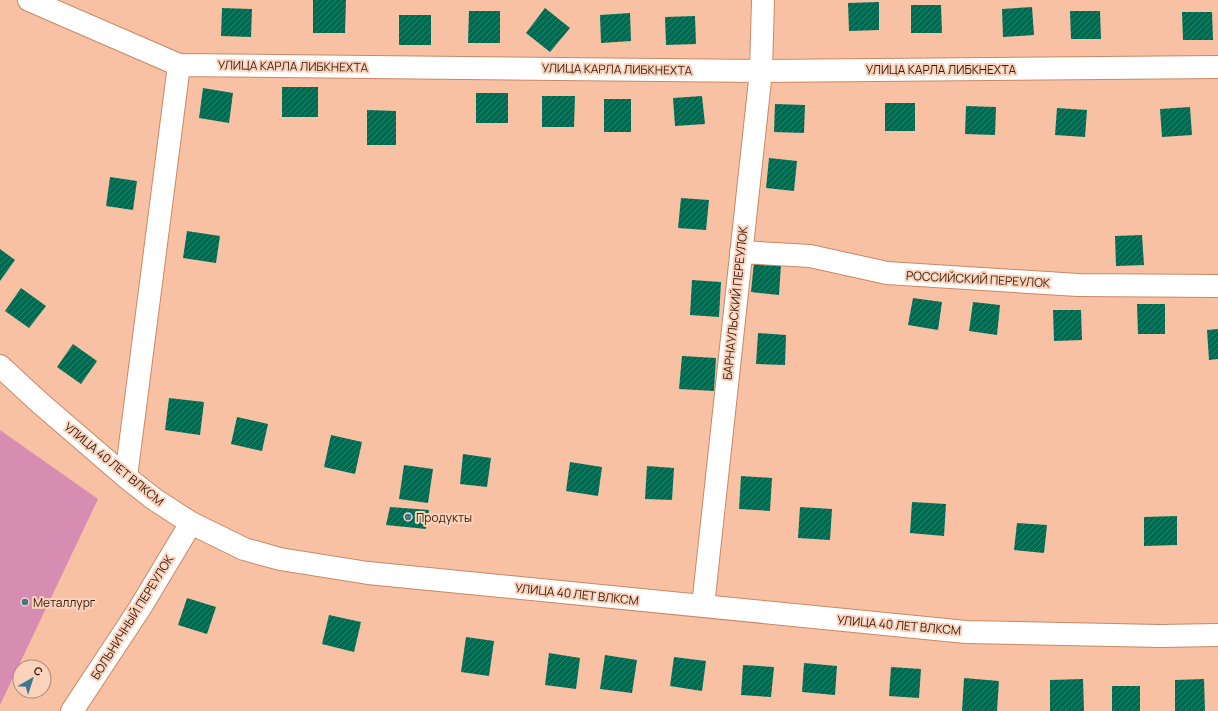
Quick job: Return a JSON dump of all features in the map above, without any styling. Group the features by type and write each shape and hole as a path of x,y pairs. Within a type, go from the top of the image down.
{"street":[{"name":"УЛИЦА КАРЛА ЛИБКНЕХТА","path":"29,0 179,65 761,70 1218,67"},
{"name":"БАРНАУЛЬСКИЙ ПЕРЕУЛОК","path":"703,606 761,70 763,0"},
{"path":"126,477 179,65"},
{"name":"РОССИЙСКИЙ ПЕРЕУЛОК","path":"741,252 810,256 888,273 1078,285 1218,286"},
{"name":"УЛИЦА 40 ЛЕТ ВЛКСМ","path":"0,366 40,403 126,477 154,499 191,523 244,549 280,560 368,573 966,632 1160,636 1218,635"},
{"name":"БОЛЬНИЧНЫЙ ПЕРЕУЛОК","path":"72,711 140,608 191,523"}],"shaded area":[{"name":"Металлург","path":"0,430 98,499 22,659 12,659 12,680 0,705"}],"building":[{"path":"313,0 346,0 345,33 313,33"},
{"path":"879,2 879,30 849,31 848,3"},
{"path":"911,5 941,5 942,33 911,33"},
{"path":"1032,7 1034,35 1003,37 1002,9"},
{"path":"222,8 252,9 251,37 221,36"},
{"path":"545,8 570,28 550,52 526,33"},
{"path":"469,11 500,11 500,43 468,43"},
{"path":"1070,11 1100,11 1101,39 1071,39"},
{"path":"1182,12 1212,12 1213,40 1183,40"},
{"path":"630,13 631,41 601,43 600,15"},
{"path":"399,15 431,15 431,45 399,45"},
{"path":"695,16 696,44 666,45 665,17"},
{"path":"282,87 318,87 318,117 282,117"},
{"path":"203,88 233,93 229,123 199,118"},
{"path":"476,93 508,93 508,123 476,123"},
{"path":"542,96 575,96 574,127 542,127"},
{"path":"702,96 705,124 675,126 673,98"},
{"path":"604,99 631,99 631,132 604,132"},
{"path":"885,103 915,103 915,131 885,131"},
{"path":"775,104 805,105 804,133 774,132"},
{"path":"966,106 996,107 995,135 965,134"},
{"path":"1190,107 1192,135 1162,137 1160,109"},
{"path":"1057,108 1087,110 1085,137 1055,135"},
{"path":"367,110 396,111 396,145 367,145"},
{"path":"769,158 797,161 794,191 766,188"},
{"path":"110,177 137,181 133,210 106,206"},
{"path":"681,198 709,200 706,230 678,228"},
{"path":"187,231 220,236 216,263 183,258"},
{"path":"1142,235 1144,265 1116,266 1115,236"},
{"path":"0,249 15,260 0,281"},
{"path":"754,262 781,265 779,295 751,292"},
{"path":"692,280 721,282 719,317 690,315"},
{"path":"21,288 46,306 29,328 5,311"},
{"path":"913,298 942,302 938,330 908,325"},
{"path":"973,302 1000,305 997,335 969,331"},
{"path":"1137,304 1165,304 1165,334 1138,334"},
{"path":"1053,310 1081,310 1082,340 1054,341"},
{"path":"1218,329 1218,359 1209,360 1207,330"},
{"path":"758,333 786,335 785,365 756,364"},
{"path":"73,344 97,361 81,384 57,367"},
{"path":"682,356 716,358 714,391 679,389"},
{"path":"169,398 204,402 200,435 165,430"},
{"path":"237,417 268,424 262,451 231,444"},
{"path":"331,435 362,442 355,474 324,467"},
{"path":"463,454 491,458 487,487 460,484"},
{"path":"570,462 602,467 598,496 566,491"},
{"path":"404,465 433,469 428,503 399,499"},
{"path":"647,466 674,468 672,500 645,499"},
{"path":"741,476 772,478 770,511 739,509"},
{"path":"912,502 946,504 944,536 910,533"},
{"name":"Продукты","path":"390,507 429,510 426,529 386,525"},
{"path":"800,507 832,509 830,540 798,538"},
{"path":"1177,516 1177,545 1144,546 1144,517"},
{"path":"1017,523 1047,525 1044,553 1014,550"},
{"path":"187,598 216,607 207,634 178,625"},
{"path":"329,615 361,622 354,652 322,644"},
{"path":"466,637 494,641 489,676 461,672"},
{"path":"549,653 580,658 576,689 545,685"},
{"path":"605,655 637,660 632,693 600,689"},
{"path":"674,657 706,661 702,691 670,686"},
{"path":"804,663 837,666 835,695 802,692"},
{"path":"743,665 774,667 771,697 741,695"},
{"path":"891,667 921,669 919,698 889,696"},
{"path":"964,678 999,681 997,711 962,711"},
{"path":"1083,679 1084,711 1050,711 1050,680"},
{"path":"1204,679 1205,711 1175,711 1175,680"},
{"path":"1112,686 1140,686 1140,711 1112,711"}],"place":[{"name":"Продукты","path":"408,517"},
{"name":"Металлург","path":"25,602"}]}
